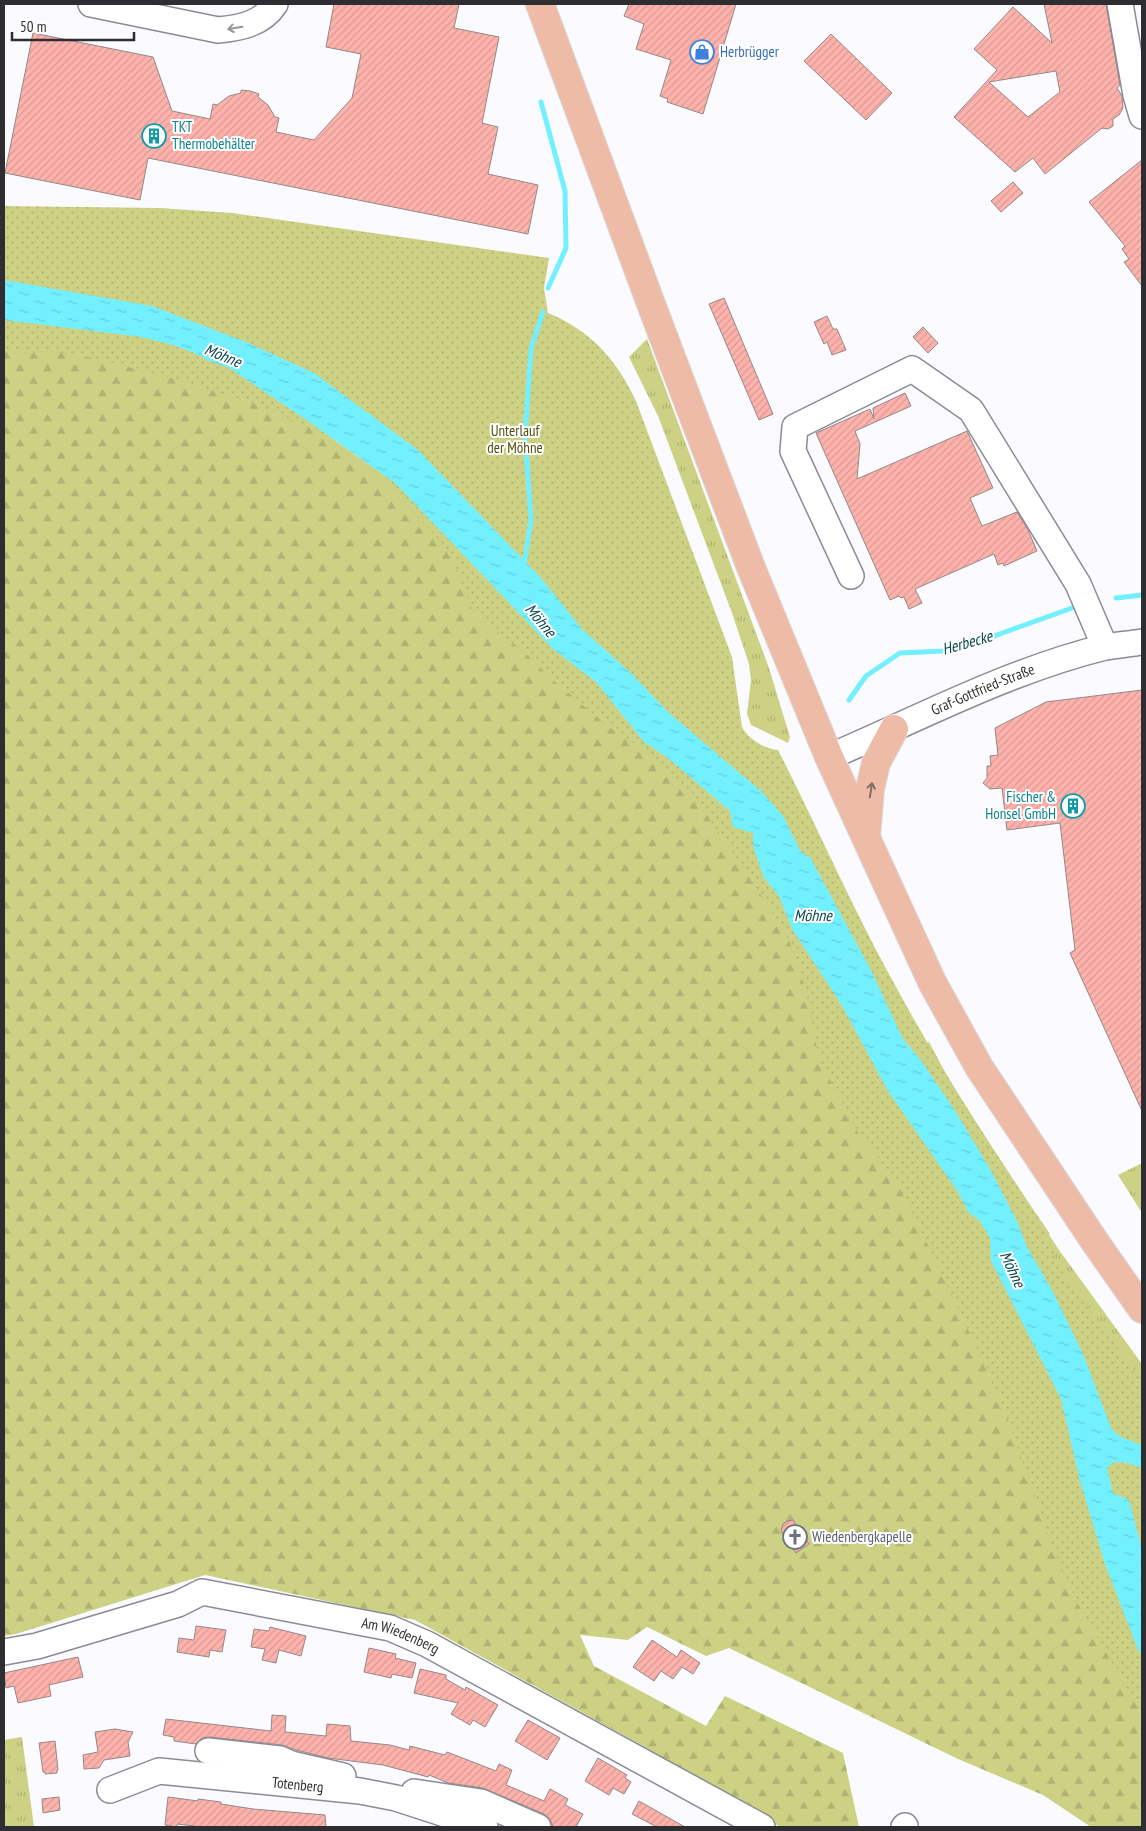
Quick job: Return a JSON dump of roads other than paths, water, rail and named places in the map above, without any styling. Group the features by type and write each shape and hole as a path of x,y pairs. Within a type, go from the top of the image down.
{"main road":[{"path":"540,4 750,565 829,758 866,839 932,982 979,1066 1095,1242 1142,1309"},
{"path":"866,839 870,790 876,763 894,729"}],"street":[{"path":"90,4 218,30 238,28 256,22 271,10 275,4"},
{"path":"1120,4 1136,95 1142,116"},
{"path":"851,576 793,451 795,427 912,369 971,410 1078,584 1106,647"},
{"name":"Graf-Gottfried-Straße","path":"829,758 952,700 1030,670 1106,647 1142,642"},
{"name":"Am Wiedenberg","path":"4,1652 37,1646 178,1604 202,1592 390,1628 428,1644 762,1827"},
{"path":"208,1751 280,1760 344,1776 357,1782 360,1791"},
{"name":"Totenberg","path":"110,1790 159,1771 360,1791 396,1798 485,1827"},
{"path":"396,1798 406,1792 418,1792 481,1802 538,1827"}],"water":[{"name":"Möhne","path":"4,280 152,306 246,342 314,373 418,450 541,578 583,630 632,674 669,713 762,792 783,816 801,852 810,857 871,970 903,1039 920,1059 954,1109 989,1167 1018,1223 1026,1245 1053,1292 1083,1354 1112,1430 1123,1438 1142,1445 1142,1468 1128,1463 1114,1462 1107,1468 1113,1493 1129,1500 1142,1549 1142,1655 1139,1652 1105,1564 1080,1481 1061,1399 991,1261 990,1238 979,1220 968,1212 958,1192 888,1091 841,1004 792,929 779,896 764,878 753,846 753,833 733,827 730,811 668,758 644,742 596,682 553,649 395,483 229,368 194,353 142,337 4,320"}],"waterway":[{"path":"541,102 565,191 566,248 548,288"},
{"path":"524,566 531,519 525,436 531,348 543,312"},
{"name":"Herbecke","path":"1116,598 1142,595"},
{"name":"Herbecke","path":"849,700 866,676 900,653 943,651 997,635 1072,608"}],"place":[{"name":"Herbrügger","path":"702,52"},
{"name":"TKT Thermobehälter","path":"154,136"},
{"name":"Fischer & Honsel GmbH","path":"1073,806"},
{"name":"Wiedenbergkapelle","path":"795,1537"}],"park label":[{"name":"Unterlauf der Möhne","path":"515,440"}]}
